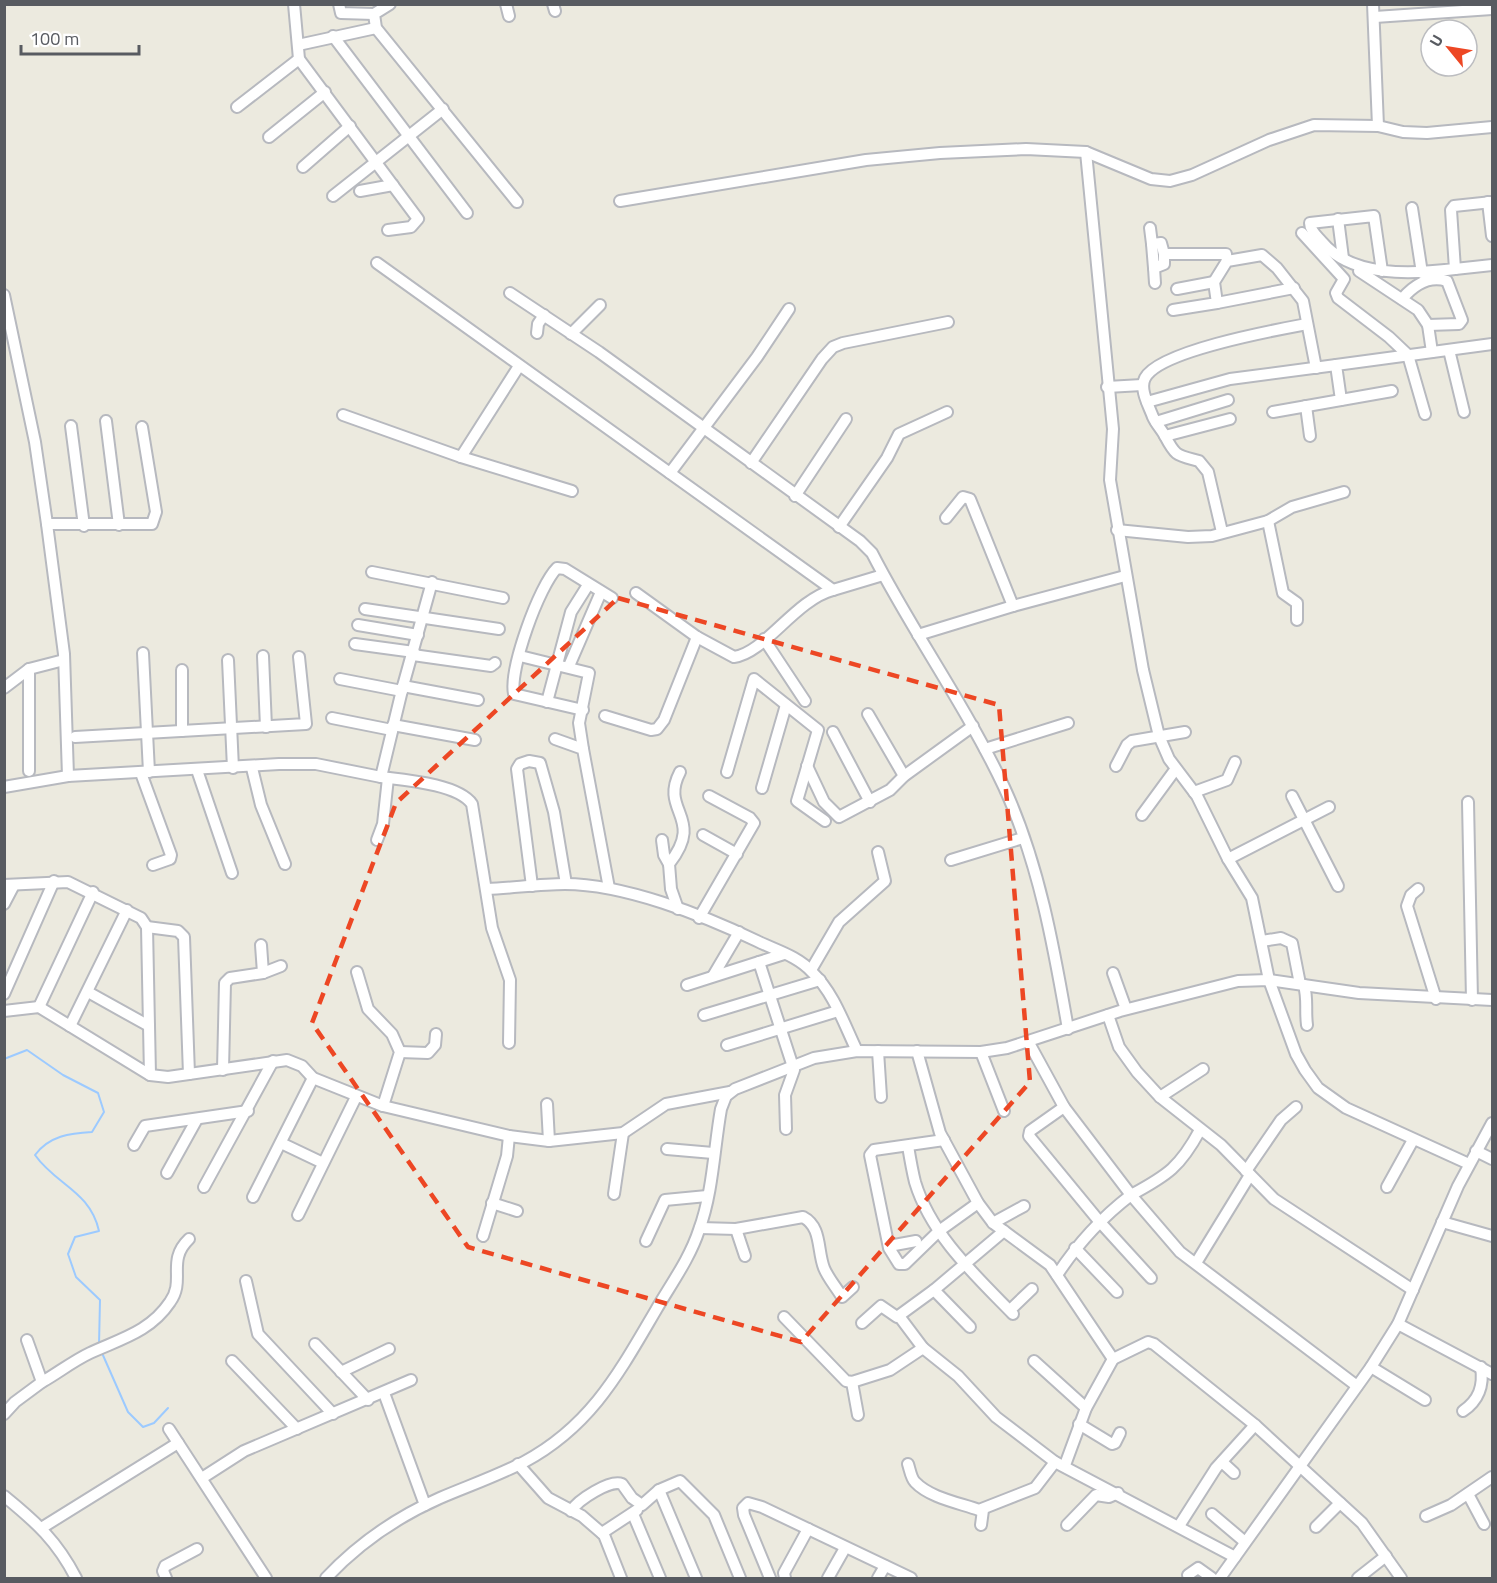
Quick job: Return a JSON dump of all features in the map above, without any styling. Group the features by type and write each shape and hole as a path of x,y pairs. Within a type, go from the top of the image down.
{"street":[{"path":"294,4 300,59 418,219 411,227 388,230"},
{"path":"339,4 341,13 374,14 390,4"},
{"path":"1373,4 1378,126"},
{"path":"1375,17 1492,9"},
{"path":"374,14 376,28 517,202"},
{"path":"298,45 376,28"},
{"path":"333,36 467,213"},
{"path":"237,107 300,59"},
{"path":"269,137 325,92"},
{"path":"333,196 443,109"},
{"path":"620,201 866,160 940,153 1026,149 1086,152 1151,179 1170,181 1192,175 1269,140 1314,125 1378,126 1426,133 1492,127"},
{"path":"303,167 350,126"},
{"path":"1086,152 1107,387 1113,429 1110,480 1125,576 1143,670 1159,736 1175,770 1194,792 1228,859 1252,898 1269,980 1296,1054 1318,1088 1346,1108 1469,1164"},
{"path":"360,191 393,184"},
{"path":"1455,269 1451,210 1454,206 1490,202 1492,236"},
{"path":"1412,208 1422,273"},
{"path":"1382,271 1374,216 1312,222 1309,226 1333,254 1382,271 1422,273 1492,265"},
{"path":"1338,219 1343,258"},
{"path":"1150,228 1155,283"},
{"path":"1302,233 1344,279 1343,285 1336,293 1338,298 1389,337 1408,355 1425,414"},
{"path":"1152,244 1161,243 1164,254 1164,264 1155,268"},
{"path":"1164,254 1226,254 1227,261 1214,282 1217,303"},
{"path":"1227,261 1262,255 1294,288 1303,301 1316,368"},
{"path":"377,263 833,590"},
{"path":"1359,272 1418,310"},
{"path":"1402,299 1412,288 1425,281 1447,281 1462,320 1459,324 1428,325"},
{"path":"1177,289 1214,282"},
{"path":"1173,310 1294,288"},
{"path":"1412,288 1418,310 1428,325 1432,352"},
{"path":"510,293 571,334 867,548 973,726 1005,790 1023,838 1054,948 1068,1029"},
{"path":"4,295 35,442 47,525 64,660 68,776"},
{"path":"571,334 600,305"},
{"path":"670,473 789,309"},
{"path":"537,333 538,324 544,315"},
{"path":"751,463 822,359 833,347 948,322"},
{"path":"1222,532 1208,472 1199,461 1182,457 1172,451 1147,402 1143,385 1152,369 1167,361 1222,342 1307,324"},
{"path":"1147,402 1230,379 1492,344"},
{"path":"1449,350 1464,412"},
{"path":"1336,365 1341,400"},
{"path":"461,457 519,366"},
{"path":"1107,387 1143,385"},
{"path":"1273,412 1392,391"},
{"path":"1156,422 1228,400"},
{"path":"1306,406 1310,436"},
{"path":"839,527 887,458 898,434 947,412"},
{"path":"343,415 461,457 572,491"},
{"path":"795,495 846,419"},
{"path":"1165,436 1230,419"},
{"path":"105,421 119,525"},
{"path":"71,426 84,526"},
{"path":"47,525 152,524 155,519 142,427"},
{"path":"1117,530 1188,537 1212,536 1268,521 1292,507 1344,492"},
{"path":"946,518 963,498 970,499 1013,606"},
{"path":"1268,521 1281,587 1286,597 1298,603 1297,620"},
{"path":"583,710 513,693 520,656 535,603 554,571 559,567 565,568 588,585 612,598"},
{"path":"372,572 432,582 503,598"},
{"path":"636,593 697,637 734,657 748,652 805,604 833,590 883,575"},
{"path":"918,635 1013,606 1125,576"},
{"path":"377,840 383,824 385,777 393,727 432,582"},
{"path":"564,665 571,612 588,585"},
{"path":"547,702 601,592"},
{"path":"365,609 499,629"},
{"path":"358,625 418,635"},
{"path":"605,716 651,730 657,729 664,720 697,637"},
{"path":"764,639 805,701"},
{"path":"355,644 491,666 495,663"},
{"path":"143,653 147,734 145,772 171,855 170,859 153,865"},
{"path":"263,656 266,727"},
{"path":"520,656 564,665 589,674 579,726 609,888"},
{"path":"75,737 306,724 299,657"},
{"path":"4,688 29,669 64,660"},
{"path":"228,660 233,768"},
{"path":"29,669 29,771"},
{"path":"182,670 182,731"},
{"path":"340,679 478,700"},
{"path":"727,772 754,680 818,730 797,801 825,821"},
{"path":"762,788 786,705"},
{"path":"868,714 904,776"},
{"path":"332,718 475,740"},
{"path":"985,749 1068,723"},
{"path":"807,766 824,802 839,817 890,790 904,776 973,726"},
{"path":"833,732 870,802"},
{"path":"1116,766 1127,745 1132,741 1185,732"},
{"path":"555,739 583,749"},
{"path":"532,886 517,770 520,764 529,761 540,763 546,781 566,884"},
{"path":"1194,792 1227,780 1235,762"},
{"path":"4,787 68,776 316,764 447,788 469,800 476,814 492,928 510,980 509,1043"},
{"path":"252,768 261,805 285,864"},
{"path":"197,770 232,873"},
{"path":"1142,815 1175,770"},
{"path":"669,864 679,850 686,829 674,800 675,784 680,772"},
{"path":"699,918 754,825 754,821 709,796"},
{"path":"1292,796 1338,886"},
{"path":"1468,802 1472,1000"},
{"path":"1228,859 1329,807"},
{"path":"703,835 737,855"},
{"path":"951,860 1023,838"},
{"path":"662,840 664,855 669,864 671,889 678,909"},
{"path":"811,970 839,922 885,880 878,852"},
{"path":"4,994 54,880"},
{"path":"4,904 9,885 54,880 76,884 144,920 147,927 150,1075"},
{"path":"487,889 566,884 609,888 678,909 739,932 811,970 820,980 838,1011 857,1051"},
{"path":"1418,889 1411,895 1407,906 1436,999"},
{"path":"39,1007 93,892"},
{"path":"70,1026 127,910"},
{"path":"147,927 178,931 184,937 189,1074"},
{"path":"713,976 739,932"},
{"path":"1262,941 1281,938 1293,943 1302,985 1309,1002 1305,1012 1307,1025"},
{"path":"261,945 262,973"},
{"path":"687,984 784,954"},
{"path":"759,962 792,1065 793,1076 784,1095 786,1129"},
{"path":"223,1070 225,983 230,978 262,973 281,966"},
{"path":"357,972 368,1009 392,1034 400,1052 383,1106"},
{"path":"1113,973 1126,1009"},
{"path":"704,1015 820,980"},
{"path":"4,1011 39,1007 150,1075 162,1077 223,1070 284,1059 302,1066 314,1078 356,1097 383,1106 509,1136 549,1141 622,1133 666,1104 730,1092 814,1058 857,1051 981,1052 1029,1043 1126,1009 1238,981 1269,980 1359,993 1436,999 1492,1000"},
{"path":"88,992 149,1026"},
{"path":"727,1045 838,1011"},
{"path":"1108,1015 1119,1047 1128,1062 1160,1097 1221,1145 1274,1199 1413,1290"},
{"path":"400,1052 428,1053 435,1044 436,1034"},
{"path":"1029,1043 1064,1107 1131,1195 1180,1252 1357,1386"},
{"path":"878,1051 881,1097"},
{"path":"917,1051 924,1084 944,1140 978,1203 993,1223 1050,1265 1113,1359"},
{"path":"981,1052 1004,1111"},
{"path":"204,1187 273,1062"},
{"path":"1160,1097 1203,1069"},
{"path":"253,1197 314,1078"},
{"path":"326,1578 365,1542 425,1505 542,1451 593,1408 610,1386 666,1293 700,1228 721,1109 730,1092"},
{"path":"298,1215 356,1097"},
{"path":"547,1104 549,1141"},
{"path":"1064,1107 1030,1131 1029,1136 1099,1221 1151,1278"},
{"path":"1196,1263 1281,1120 1296,1107"},
{"path":"134,1146 145,1126 248,1111"},
{"path":"167,1173 197,1119"},
{"path":"1220,1578 1371,1367 1398,1324 1469,1164 1492,1123"},
{"path":"1057,1275 1075,1248 1099,1221 1131,1195 1166,1176 1186,1156 1200,1130"},
{"path":"614,1194 622,1133"},
{"path":"483,1236 507,1156 509,1136"},
{"path":"944,1140 874,1150 870,1155 889,1246 902,1266 939,1231 978,1203"},
{"path":"1388,1187 1413,1140"},
{"path":"281,1143 323,1162"},
{"path":"908,1146 915,1183 939,1231 965,1265 1012,1312 1032,1289"},
{"path":"667,1149 713,1153"},
{"path":"1476,1151 1492,1159"},
{"path":"646,1241 665,1200 707,1196"},
{"path":"492,1203 517,1211"},
{"path":"993,1223 1024,1206"},
{"path":"700,1228 736,1229 799,1216 805,1218 816,1230 824,1268 842,1297 853,1287"},
{"path":"1442,1222 1492,1236"},
{"path":"736,1229 745,1256"},
{"path":"862,1323 881,1306 895,1317 899,1316 965,1265 1004,1231"},
{"path":"4,1414 15,1401 88,1354 144,1330 170,1303 176,1290 177,1254 189,1239"},
{"path":"889,1246 916,1241"},
{"path":"1075,1248 1117,1292"},
{"path":"246,1281 258,1334 333,1414"},
{"path":"934,1290 970,1327"},
{"path":"899,1316 923,1348 958,1376 996,1418 1060,1464 1234,1557"},
{"path":"784,1317 840,1376 852,1382 890,1370 923,1348"},
{"path":"1398,1324 1492,1374"},
{"path":"27,1340 42,1382"},
{"path":"908,1464 911,1476 919,1485 941,1497 983,1510 1003,1499 1035,1488 1060,1464 1086,1408 1113,1359 1152,1342 1256,1425 1362,1523 1401,1578"},
{"path":"315,1344 368,1400"},
{"path":"341,1372 389,1349"},
{"path":"232,1361 297,1429"},
{"path":"1034,1361 1086,1408"},
{"path":"1371,1367 1425,1400"},
{"path":"1463,1411 1469,1407 1483,1386 1481,1367"},
{"path":"202,1478 244,1452 411,1380"},
{"path":"852,1382 858,1415"},
{"path":"384,1393 425,1505"},
{"path":"1079,1424 1112,1444 1115,1443 1120,1433"},
{"path":"1179,1526 1222,1462 1256,1425"},
{"path":"169,1429 266,1578"},
{"path":"43,1527 178,1443"},
{"path":"1222,1462 1234,1473"},
{"path":"518,1464 548,1498 571,1510 602,1533 621,1578"},
{"path":"1425,1516 1468,1494 1492,1477"},
{"path":"602,1533 633,1514 659,1490 680,1481 710,1509 740,1578"},
{"path":"571,1510 582,1499 617,1482 642,1505"},
{"path":"659,1490 696,1578"},
{"path":"1066,1525 1096,1495 1109,1497 1118,1493"},
{"path":"1468,1494 1484,1524"},
{"path":"4,1496 43,1527 63,1554 76,1578"},
{"path":"770,1578 743,1508 748,1503 762,1507 911,1578"},
{"path":"1316,1527 1340,1503"},
{"path":"981,1525 983,1510"},
{"path":"633,1514 660,1578"},
{"path":"1212,1514 1245,1542"},
{"path":"783,1578 808,1529"},
{"path":"828,1578 845,1548"},
{"path":"166,1578 163,1571 165,1566 197,1549"},
{"path":"1358,1578 1386,1556"},
{"path":"878,1578 885,1566"},
{"path":"1188,1575 1198,1568 1212,1578"}],"highlighted area":[{"path":"618,598 999,705 1030,1082 801,1342 468,1247 312,1023 396,803"}],"waterway":[{"path":"4,1059 27,1050 63,1075 98,1093 104,1112 92,1132 60,1137 47,1144 35,1155 43,1165 80,1197 95,1217 99,1231 75,1237 68,1254 76,1277 100,1300 99,1345"},
{"path":"102,1353 128,1412 143,1427 154,1423 168,1408"}]}
